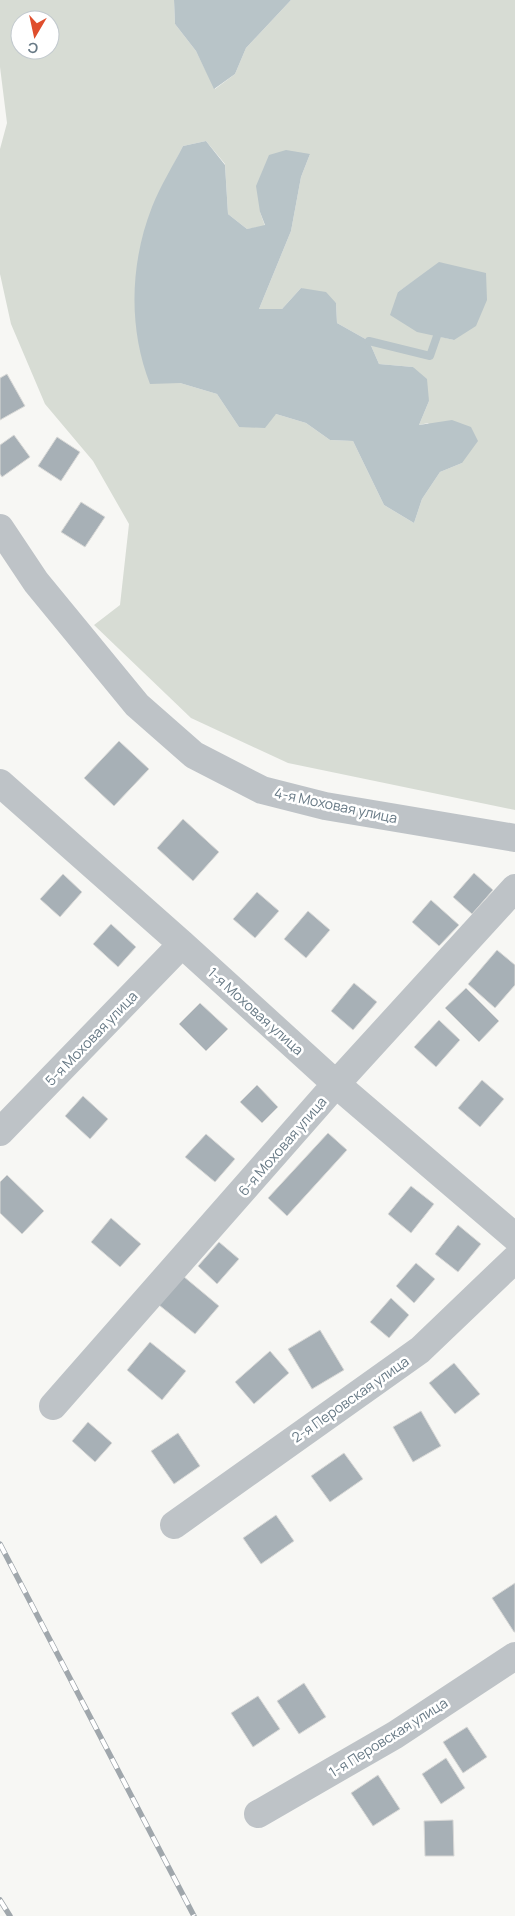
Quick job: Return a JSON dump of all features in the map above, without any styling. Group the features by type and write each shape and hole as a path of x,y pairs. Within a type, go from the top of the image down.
{"street":[{"name":"4-я Моховая улица","path":"0,528 36,582 137,705 194,755 262,790 325,806 515,838"},
{"name":"1-я Моховая улица","path":"0,783 182,944 336,1084 515,1237"},
{"name":"6-я Моховая улица","path":"53,1406 336,1084 515,888"},
{"name":"5-я Моховая улица","path":"0,1132 182,944"},
{"name":"2-я Перовская улица","path":"174,1525 420,1350 515,1259"},
{"name":"1-я Перовская улица","path":"258,1814 395,1735 515,1656"}],"shaded area":[{"path":"0,0 174,0 175,24 196,51 215,89 235,74 246,48 291,0 515,0 515,810 288,763 191,718 94,625 120,605 129,524 93,461 45,404 11,324 0,274 0,149 7,123 0,67","holes":["206,141 225,164 228,214 247,229 265,226 260,212 310,154 301,177 291,231 259,309 282,309 301,288 336,303 337,323 369,341 379,364 413,367 429,401 419,425 428,423 462,463 440,472 422,499 414,523 384,505 353,441 330,440 306,423 276,414 239,427 217,394 180,383 171,170 183,146","418,278 454,340 437,336 398,292"]},
{"path":"174,0 291,0 246,48 235,74 214,89 196,51 175,24"},
{"path":"206,141 225,165 228,214 247,229 265,225 260,212 256,186 269,155 286,150 310,154 301,177 291,231 259,309 282,309 301,288 326,292 336,303 337,323 369,341 379,364 413,367 427,379 429,401 419,425 452,420 471,427 478,441 462,463 440,472 422,499 414,523 384,505 353,441 330,440 306,423 276,414 265,428 239,427 217,394 180,383 150,384 138,341 135,318 134,296 139,250 155,199 183,146"},
{"path":"439,262 486,273 487,300 476,326 454,340 417,332 390,315 398,292"}],"building":[{"path":"7,374 25,406 0,420 0,378"},
{"path":"14,435 30,457 2,477 0,474 0,445"},
{"path":"57,437 80,452 61,481 38,466"},
{"path":"81,502 105,517 85,547 61,532"},
{"path":"119,741 149,769 114,806 84,778"},
{"path":"183,819 219,852 193,881 157,848"},
{"path":"474,873 493,890 472,914 453,897"},
{"path":"63,874 82,892 60,917 40,899"},
{"path":"257,892 279,911 255,938 233,919"},
{"path":"431,900 459,925 439,946 412,922"},
{"path":"308,911 330,930 306,958 284,939"},
{"path":"111,924 136,947 118,967 93,944"},
{"path":"497,950 515,965 515,985 495,1008 468,984"},
{"path":"354,983 377,1002 353,1030 331,1011"},
{"path":"466,988 499,1021 479,1042 445,1008"},
{"path":"200,1003 228,1029 206,1051 179,1024"},
{"path":"439,1020 460,1040 436,1067 414,1047"},
{"path":"482,1080 504,1099 480,1127 458,1108"},
{"path":"257,1085 278,1107 262,1123 240,1102"},
{"path":"83,1096 108,1119 90,1139 65,1116"},
{"path":"328,1133 347,1150 287,1216 268,1198"},
{"path":"206,1134 235,1159 215,1182 185,1157"},
{"path":"7,1175 44,1211 22,1234 0,1213 0,1182"},
{"path":"411,1186 434,1204 411,1233 388,1214"},
{"path":"111,1218 141,1244 120,1267 91,1242"},
{"path":"458,1225 481,1244 458,1272 435,1254"},
{"path":"219,1242 239,1259 217,1284 198,1266"},
{"path":"416,1263 435,1279 414,1303 396,1286"},
{"path":"183,1276 219,1306 195,1334 159,1305"},
{"path":"391,1298 409,1315 389,1338 370,1322"},
{"path":"320,1330 344,1370 312,1389 288,1349"},
{"path":"150,1342 186,1371 162,1400 127,1370"},
{"path":"270,1351 289,1373 254,1404 235,1382"},
{"path":"454,1363 480,1394 455,1414 429,1383"},
{"path":"421,1411 441,1446 413,1462 393,1427"},
{"path":"88,1422 112,1443 95,1462 72,1441"},
{"path":"178,1433 200,1466 174,1484 151,1451"},
{"path":"344,1453 363,1479 330,1502 311,1476"},
{"path":"276,1515 294,1541 261,1564 243,1538"},
{"path":"515,1583 515,1632 514,1632 492,1598"},
{"path":"304,1683 326,1717 299,1734 277,1701"},
{"path":"258,1696 280,1729 253,1747 231,1713"},
{"path":"467,1727 487,1757 463,1773 443,1742"},
{"path":"446,1758 465,1788 441,1804 422,1774"},
{"path":"378,1775 400,1809 373,1826 351,1793"},
{"path":"453,1820 454,1856 425,1856 424,1821"}],"waterway":[{"path":"369,341 430,356 437,336"}],"railway":[{"path":"0,1544 194,1916"},
{"path":"0,1900 10,1916"}]}
